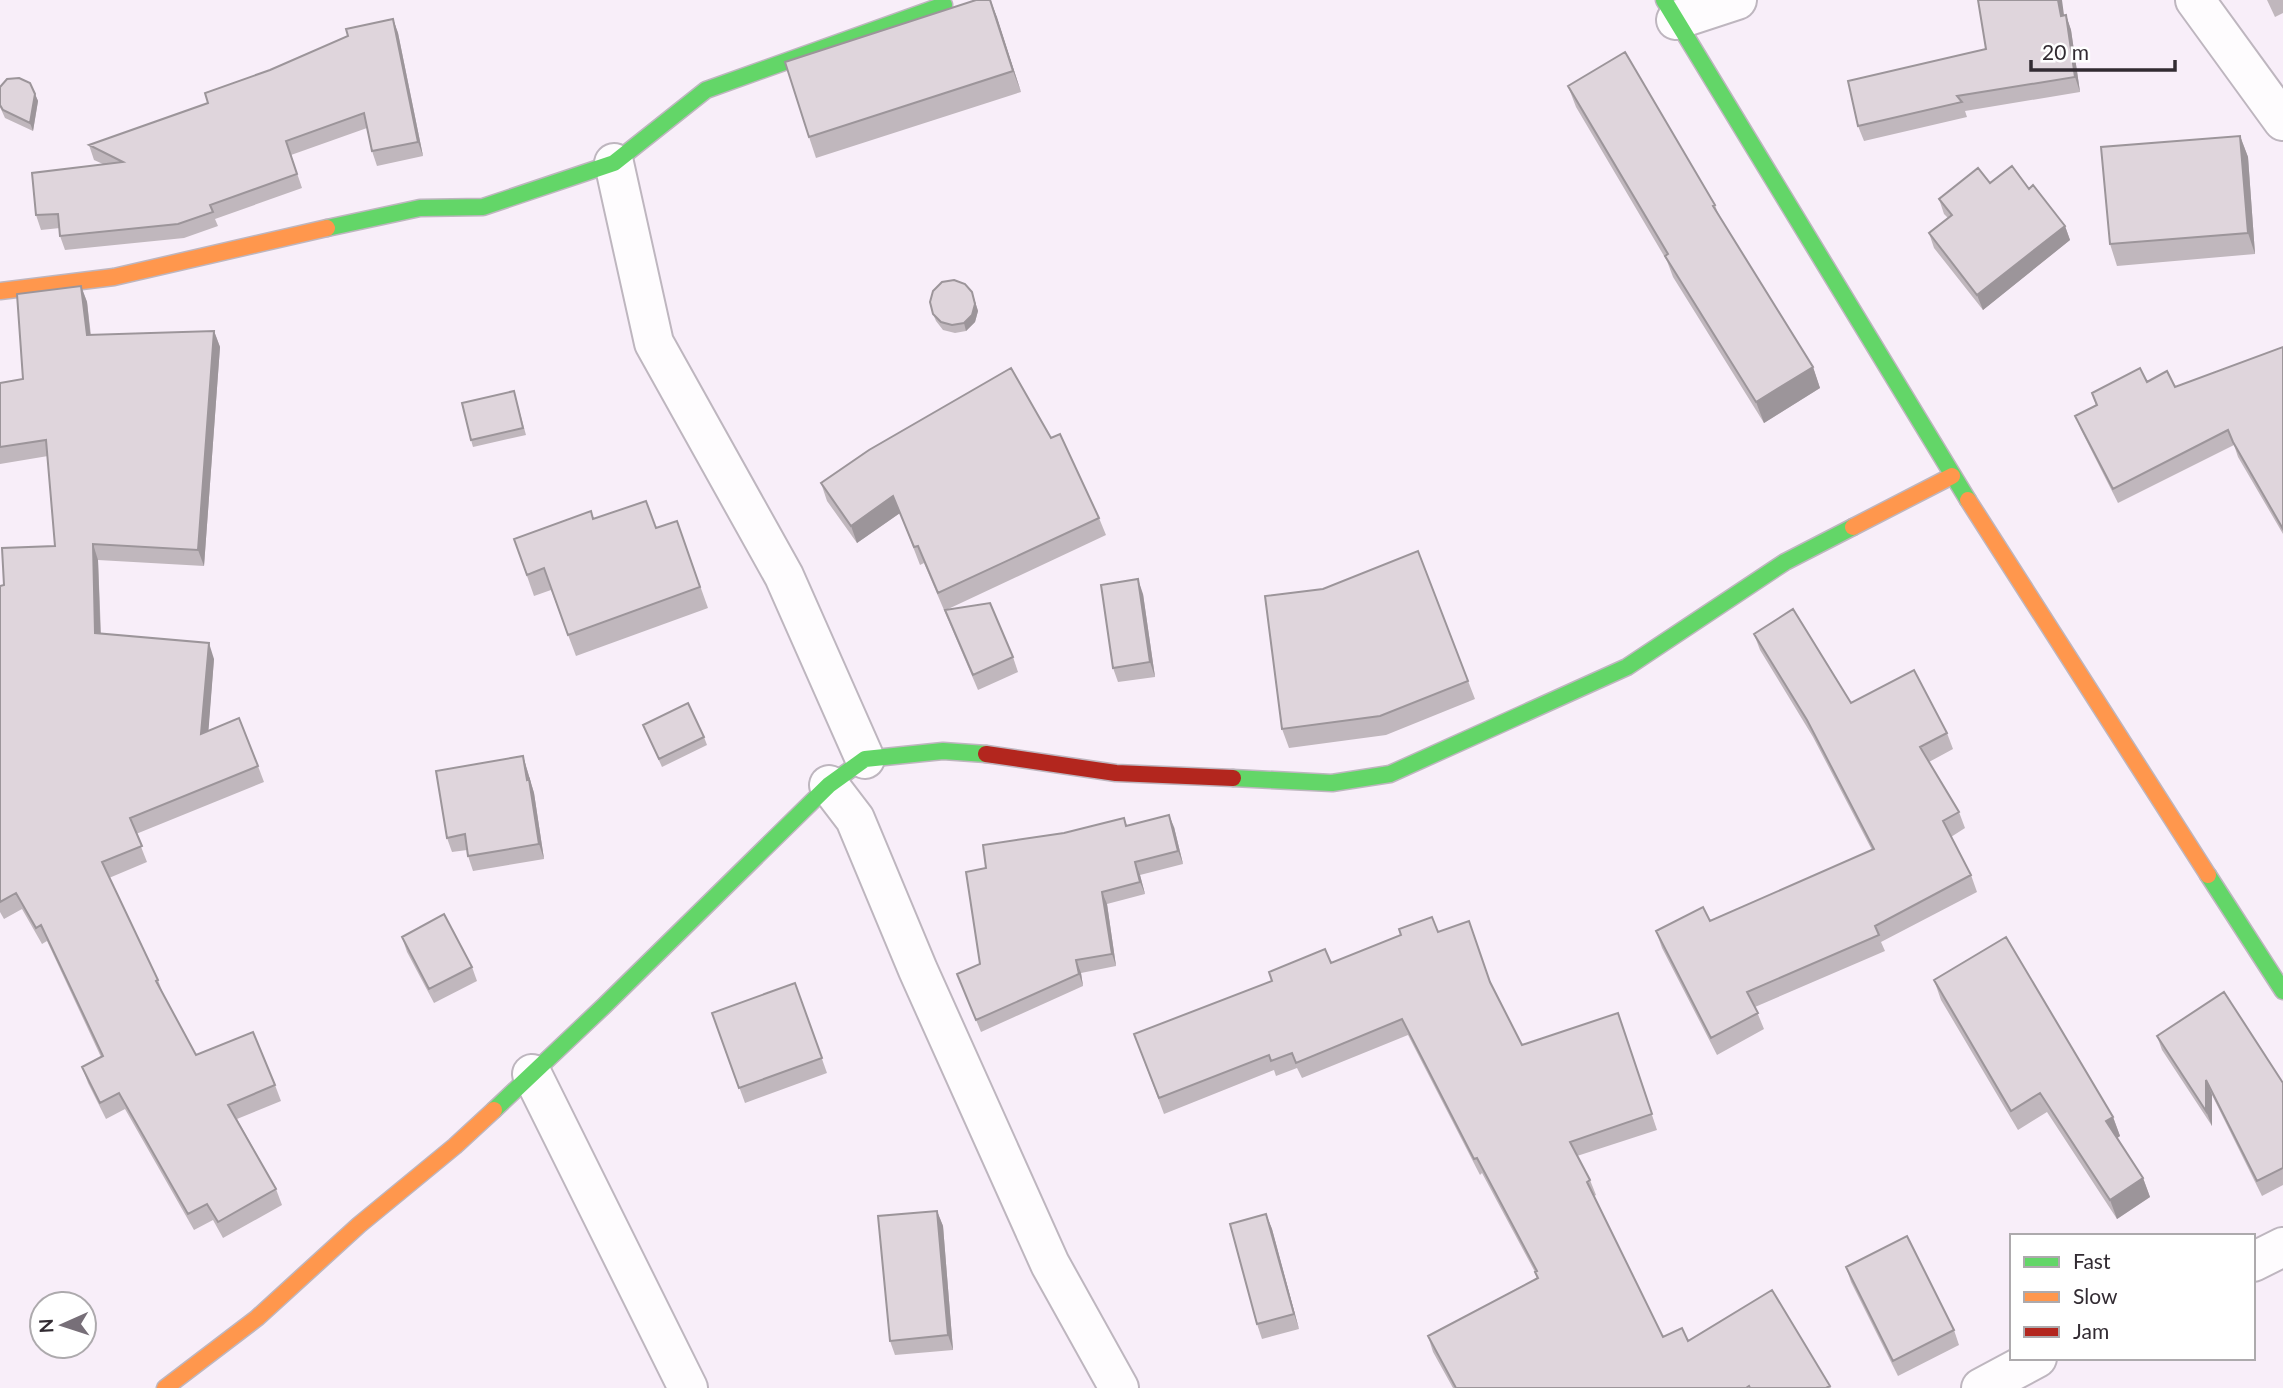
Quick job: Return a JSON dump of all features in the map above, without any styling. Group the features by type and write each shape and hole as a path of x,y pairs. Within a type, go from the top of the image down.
{"street":[{"path":"1737,0 1670,10 1952,476 2283,990"},
{"path":"2195,0 2283,121"},
{"path":"0,291 114,276 420,208 483,207 614,163 706,90 944,5"},
{"path":"614,163 654,343 784,576 864,759"},
{"path":"165,1388 257,1318 359,1226 455,1146 533,1074 830,785 864,759 943,751 1009,756 1116,773 1332,783 1390,774 1627,667 1785,562 1952,476"},
{"path":"830,785 855,819 918,970 1050,1264 1119,1388"},
{"path":"533,1074 688,1388"},
{"path":"2255,1261 2283,1247"},
{"path":"1981,1388 2034,1360"}],"building":[{"path":"976,0 990,0 1013,71 809,137 785,62"},
{"path":"1978,0 2058,0 2061,16 2066,15 2075,77 1957,96 1962,102 1858,126 1848,81 1986,49"},
{"path":"393,19 418,142 372,151 364,113 286,141 297,174 210,205 213,212 178,224 60,236 58,214 36,215 32,173 123,162 89,145 208,103 205,93 270,70 348,36 346,29"},
{"path":"1625,52 1715,205 1713,206 1813,367 1756,402 1665,256 1668,254 1568,86"},
{"path":"19,78 30,83 35,94 30,123 3,110 0,105 0,87 7,79"},
{"path":"2240,136 2248,233 2110,244 2101,147"},
{"path":"2012,166 2029,189 2033,185 2065,226 1977,295 1929,233 1952,215 1939,199 1978,168 1990,183"},
{"path":"954,280 965,284 972,292 975,304 972,315 964,323 952,325 941,322 933,314 930,302 933,291 942,282"},
{"path":"81,286 87,335 214,331 198,550 93,544 95,633 209,643 201,734 239,718 258,766 130,818 142,846 102,862 158,980 156,981 196,1055 253,1032 275,1085 228,1105 276,1189 218,1222 207,1204 188,1214 119,1093 100,1103 82,1067 103,1056 41,925 36,928 16,893 0,902 0,586 4,585 2,548 55,546 46,440 0,447 0,383 23,379 17,294"},
{"path":"2283,347 2283,529 2228,430 2113,489 2075,416 2097,405 2092,393 2140,368 2147,382 2167,371 2175,387"},
{"path":"1011,368 1051,438 1060,434 1099,518 938,593 918,546 914,547 893,496 851,526 821,483 869,450"},
{"path":"514,391 523,428 471,440 462,403"},
{"path":"646,501 656,528 677,521 700,587 568,635 544,568 527,575 514,539 591,511 593,519"},
{"path":"1418,551 1468,681 1380,716 1282,729 1265,596 1323,589"},
{"path":"1138,579 1150,662 1113,668 1101,585"},
{"path":"990,603 1013,657 973,675 945,610"},
{"path":"1793,609 1851,703 1914,670 1947,733 1920,747 1959,812 1943,821 1971,875 1875,926 1879,935 1747,992 1758,1013 1711,1038 1656,931 1703,907 1710,921 1874,849 1807,720 1754,634"},
{"path":"688,703 704,737 659,759 643,725"},
{"path":"523,756 539,844 468,856 465,834 447,838 436,771"},
{"path":"1169,815 1178,851 1135,862 1140,882 1102,892 1112,954 1076,960 1079,974 976,1020 957,974 980,964 966,872 986,868 983,845 1064,833 1124,818 1126,826"},
{"path":"444,914 472,967 429,989 402,937"},
{"path":"1432,917 1438,932 1469,921 1490,982 1522,1045 1618,1013 1652,1114 1570,1142 1663,1337 1682,1328 1688,1341 1772,1290 1830,1386 1456,1388 1428,1336 1538,1278 1535,1272 1537,1271 1477,1158 1474,1159 1402,1019 1296,1063 1292,1053 1271,1061 1269,1055 1159,1098 1134,1034 1272,981 1269,972 1325,949 1331,963 1401,935 1399,929"},
{"path":"2006,937 2113,1117 2106,1121 2143,1178 2110,1200 2040,1093 2011,1111 1934,980"},
{"path":"795,983 822,1058 739,1088 712,1013"},
{"path":"2224,992 2283,1083 2283,1168 2257,1181 2206,1080 2206,1111 2157,1036"},
{"path":"937,1211 948,1335 890,1341 878,1216"},
{"path":"1266,1214 1294,1314 1257,1324 1230,1224"},
{"path":"1907,1236 1954,1330 1893,1361 1846,1267"}],"traffic: fast":[{"path":"1664,0 1968,500"},
{"path":"327,228 420,208 483,207 614,163 706,90 944,5"},
{"path":"1233,778 1332,783 1390,774 1627,667 1785,562 1853,527"},
{"path":"494,1110 829,785 865,759 943,751 986,754"},
{"path":"2208,875 2283,991"}],"traffic: slow":[{"path":"0,291 114,277 327,228"},
{"path":"1853,527 1952,476"},
{"path":"1968,500 2208,875"},
{"path":"165,1388 257,1318 359,1225 455,1146 494,1110"}],"traffic: jam":[{"path":"986,754 1116,773 1233,778"}]}
